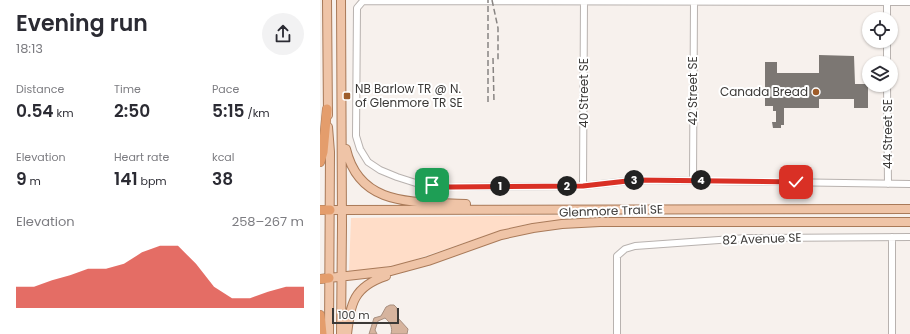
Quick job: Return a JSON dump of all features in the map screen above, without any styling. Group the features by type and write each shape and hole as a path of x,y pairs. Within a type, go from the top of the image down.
{"highway":[{"path":"320,162 323,152 327,109"},
{"path":"320,210 330,210"},
{"path":"320,315 322,334"}],"main road":[{"path":"327,0 327,109 330,152 330,228 325,278 329,334"},
{"path":"341,0 341,334"},
{"path":"342,124 348,158 356,173 370,188 382,196 403,200 505,209"},
{"name":"Glenmore Trail SE","path":"342,212 392,215 446,209 910,209"},
{"path":"330,210 342,212"},
{"path":"330,228 342,212"},
{"name":"Glenmore Trail SE","path":"325,278 342,278 391,271 411,266 501,235 562,224 600,222 910,222"},
{"path":"346,334 353,301 362,288 377,279 411,266"}],"street":[{"path":"910,2 363,1 357,8 356,136 360,149 368,162 380,170 397,178 419,184 450,187 583,186 636,180 910,184"},
{"name":"40 Street SE","path":"583,186 584,1"},
{"path":"887,1 887,12"},
{"name":"42 Street SE","path":"693,180 694,2"},
{"name":"44 Street SE","path":"887,92 888,184"},
{"path":"892,237 892,334"},
{"name":"82 Avenue SE","path":"617,334 617,256 625,249 635,246 732,239 910,237"}],"shaded area":[{"path":"566,215 566,219 527,224 499,231 402,264 349,271 351,218"},
{"path":"394,305 397,308 398,318 408,329 407,334 391,334 391,325 385,318 378,321 375,330 377,334 369,334 374,318 381,316 386,307"}],"building":[{"name":"Canada Bread","path":"819,55 854,56 855,84 862,84 862,92 868,92 868,108 854,108 854,99 819,99 819,108 784,108 784,125 781,125 781,128 773,128 772,122 776,122 776,111 773,111 773,106 765,106 765,62 777,62 777,73 819,73"}],"railway":[{"path":"488,0 488,102"},
{"path":"492,0 498,28 498,62"},
{"path":"493,58 494,102"}],"place":[{"name":"Canada Bread","path":"816,92"},
{"name":"NB Barlow TR @ N. of Glenmore TR SE","path":"347,96"}],"route":[{"path":"432,185 450,187 583,186 636,180 796,182"}]}
